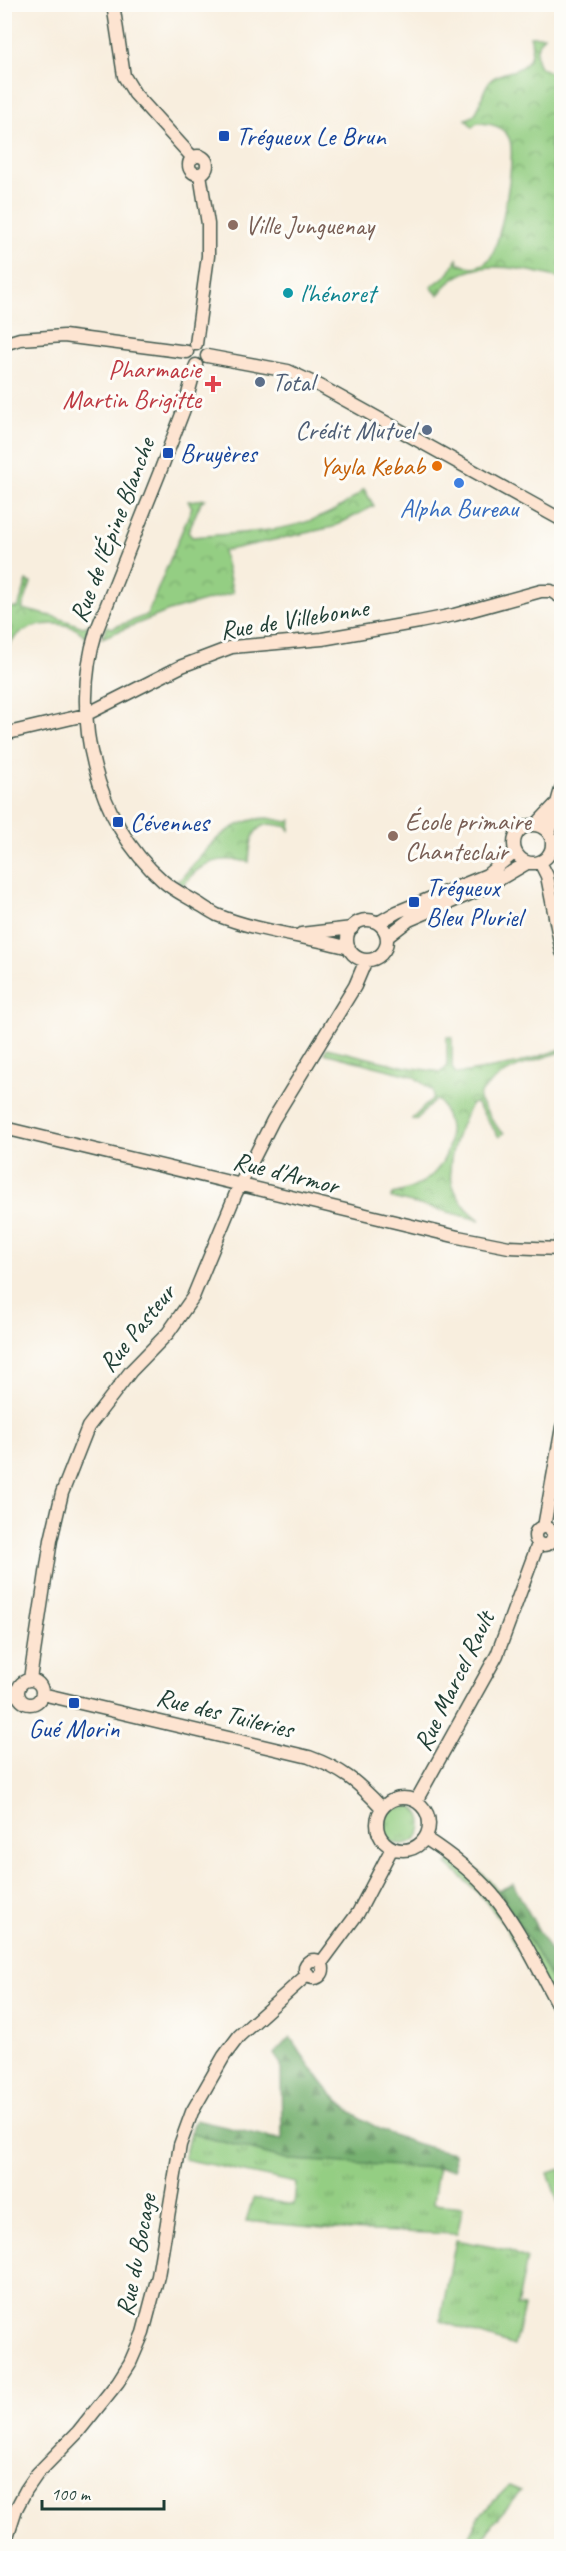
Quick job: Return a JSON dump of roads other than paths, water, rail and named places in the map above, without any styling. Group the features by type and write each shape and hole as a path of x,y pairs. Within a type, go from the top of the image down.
{"street":[{"path":"4,344 20,339 64,336 192,348 204,348 207,356 204,362 196,365 188,359 192,348 207,256 208,224 200,174 194,173 190,168 193,158 135,94 124,76 113,4"},
{"path":"207,356 288,371 320,386 561,520"},
{"name":"Rue de l'Épine Blanche","path":"196,365 180,419 88,657 85,715 95,767 108,808 136,851 163,881 217,914 291,935 349,948"},
{"name":"Rue de Villebonne","path":"4,734 85,715 182,666 232,647 322,639 419,622 481,608 530,592 551,591 561,598"},
{"path":"387,937 409,920 486,888 527,863 546,859 552,849 549,833 556,815 555,805 561,787"},
{"path":"536,825 555,805"},
{"path":"527,863 515,852 513,846 516,834 525,826 536,825 549,833"},
{"path":"291,935 351,928 361,921 378,923 397,912 487,875 515,852"},
{"path":"540,862 551,893 561,952"},
{"path":"351,928 348,938 349,948 356,957 366,960 382,954 387,943 387,937 378,923"},
{"name":"Rue Pasteur","path":"30,1680 51,1540 62,1493 88,1427 106,1400 168,1333 193,1297 241,1184 273,1120 355,986 366,960"},
{"name":"Rue d'Armor","path":"4,1128 459,1237 509,1247 561,1248"},
{"name":"Rue Marcel Rault","path":"416,1801 497,1655 538,1544 534,1539 535,1533 538,1528 544,1527 561,1427"},
{"path":"30,1680 40,1685 42,1694 36,1702 29,1704 22,1701 12,1687 30,1680"},
{"name":"Rue des Tuileries","path":"42,1694 309,1757 350,1777 382,1808"},
{"path":"398,1798 416,1801 424,1808 428,1818 429,1828 425,1838 410,1849 392,1848 379,1835 377,1816 389,1802 398,1798"},
{"path":"425,1838 491,1893 508,1917 561,2013"},
{"name":"Rue du Bocage","path":"4,2546 16,2509 26,2490 78,2432 118,2382 130,2363 143,2333 158,2276 180,2145 192,2112 224,2056 239,2036 308,1974 315,1978 320,1976 323,1968 321,1963 357,1914 392,1848"}],"place":[{"name":"Trégueux Le Brun","path":"224,136"},
{"name":"Ville Junguenay","path":"233,225"},
{"name":"l'hénoret","path":"288,293"},
{"name":"Total","path":"260,382"},
{"name":"Pharmacie Martin Brigitte","path":"213,384"},
{"name":"Crédit Mutuel","path":"427,430"},
{"name":"Bruyères","path":"168,453"},
{"name":"Yayla Kebab","path":"437,466"},
{"name":"Alpha Bureau","path":"459,483"},
{"name":"Cévennes","path":"118,822"},
{"name":"École primaire Chanteclair","path":"393,836"},
{"name":"Trégueux Bleu Pluriel","path":"414,902"},
{"name":"Gué Morin","path":"74,1703"}]}
